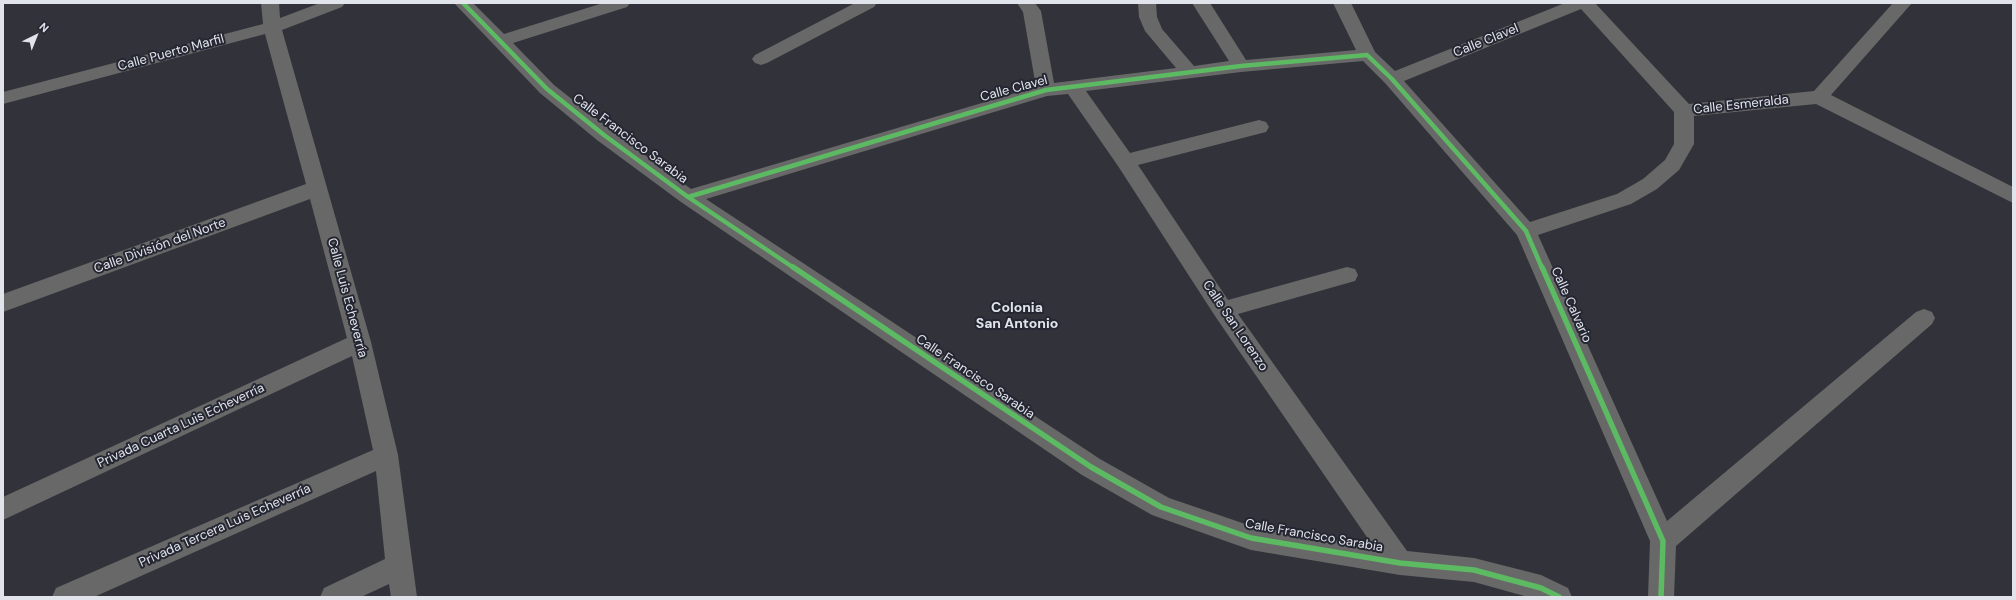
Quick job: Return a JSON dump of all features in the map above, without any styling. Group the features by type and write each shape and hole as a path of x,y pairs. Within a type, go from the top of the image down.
{"street":[{"name":"Calle Luis Echeverría","path":"270,3 272,27 360,342 386,455 404,597"},
{"name":"Calle Puerto Marfil","path":"3,98 272,27 336,3"},
{"name":"Calle Francisco Sarabia","path":"463,3 547,89 604,135 688,197 1091,467 1161,507 1251,538 1400,563 1474,570 1541,588 1559,597"},
{"path":"501,41 621,3"},
{"path":"761,59 868,3"},
{"path":"1026,3 1032,11 1046,90"},
{"path":"1147,3 1148,17 1154,31 1190,73"},
{"path":"1201,3 1241,66"},
{"name":"Calle Calvario","path":"1342,3 1379,66 1526,232 1663,541 1661,597"},
{"name":"Calle Clavel","path":"688,197 1046,90 1241,66 1379,66 1581,3"},
{"path":"1585,3 1684,111"},
{"path":"1903,3 1819,97 2013,196"},
{"name":"Calle San Lorenzo","path":"1073,87 1125,161 1223,310 1400,563"},
{"name":"Calle Esmeralda","path":"1526,232 1624,199 1650,184 1672,165 1684,144 1684,111 1819,97"},
{"path":"1125,161 1259,127"},
{"name":"Calle División del Norte","path":"3,303 317,188"},
{"path":"1223,310 1347,275"},
{"path":"1663,541 1924,318"},
{"name":"Privada Cuarta Luis Echeverría","path":"3,509 360,342"},
{"name":"Privada Tercera Luis Echeverría","path":"65,597 386,455"},
{"path":"333,597 399,566"}],"cycle path":[{"path":"463,3 547,89 604,135 688,197 1091,467 1161,507 1251,538 1400,563 1474,570 1541,588 1559,597"},
{"path":"688,197 1046,90 1241,66 1367,55 1392,79 1526,231 1663,541 1661,597"}],"district":[{"name":"Colonia San Antonio","path":"1017,316"}]}
